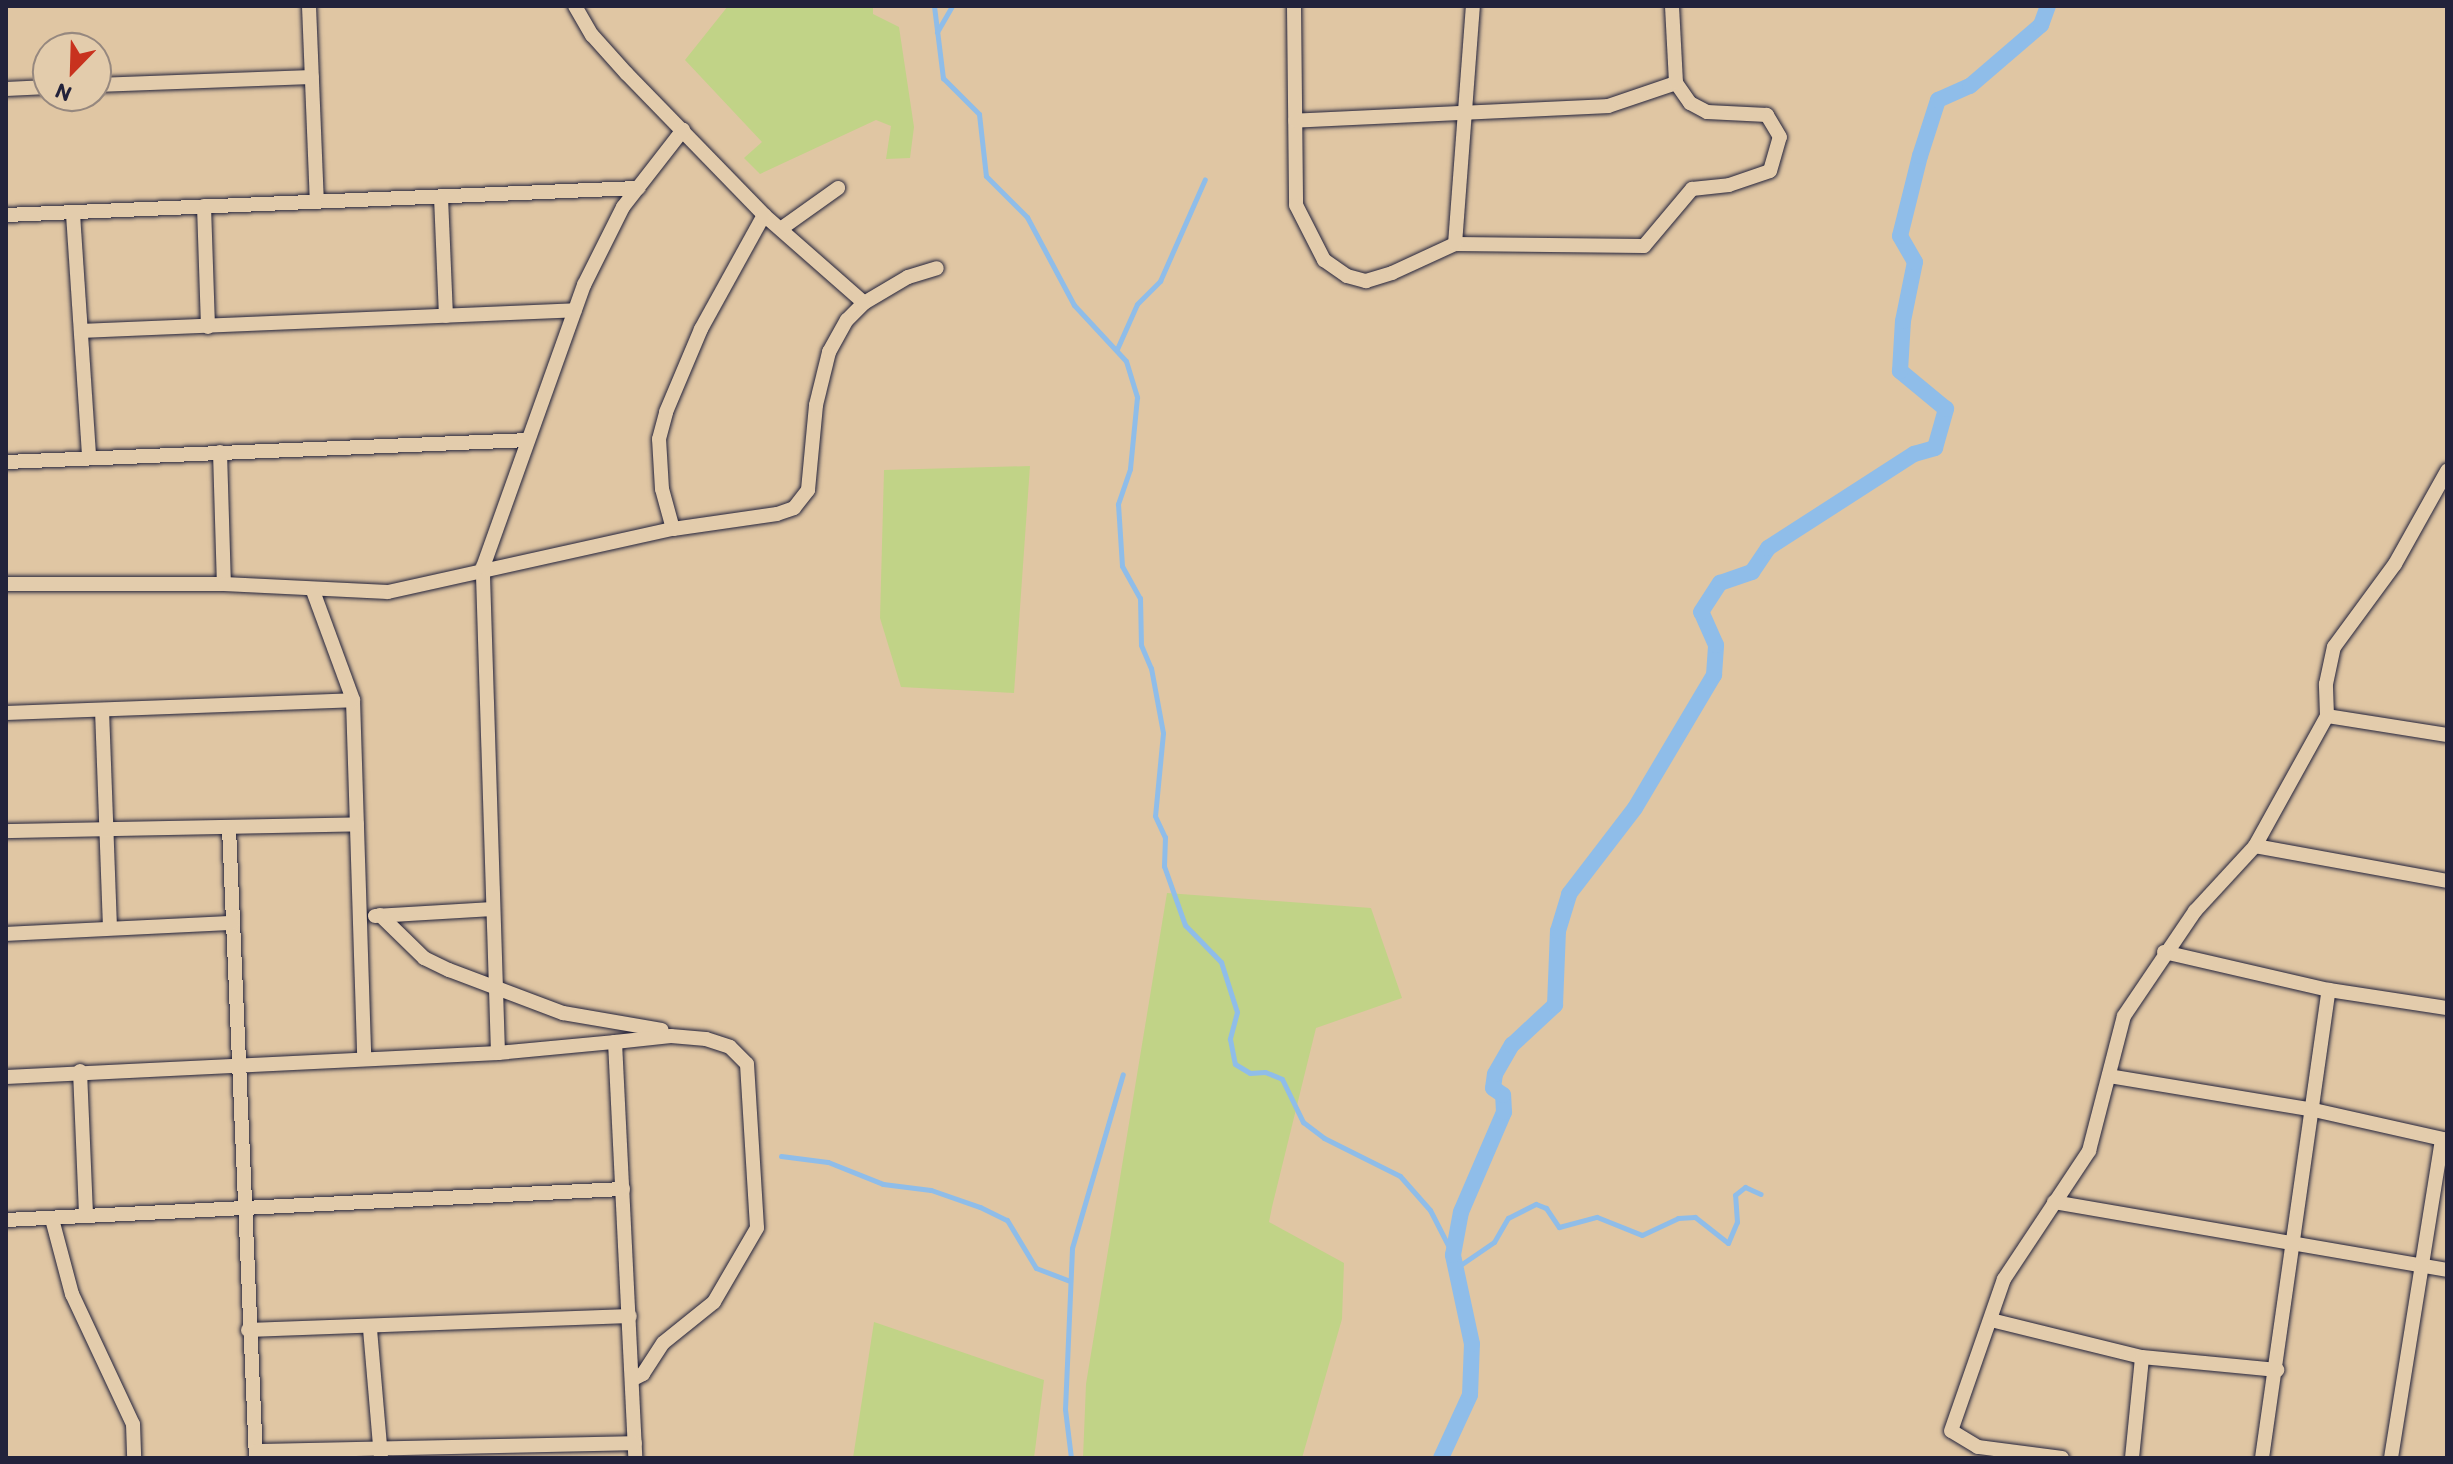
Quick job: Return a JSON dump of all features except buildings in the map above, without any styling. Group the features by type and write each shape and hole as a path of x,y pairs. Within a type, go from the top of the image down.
{"street":[{"path":"309,6 317,202"},
{"path":"575,6 592,35 764,215 864,303"},
{"path":"1294,6 1296,205 1324,260 1347,276 1366,281 1455,244 1644,246 1692,189 1729,185 1770,171 1779,153 1774,119 1699,109 1676,83 1672,6"},
{"path":"1455,244 1473,6"},
{"path":"112,84 312,77"},
{"path":"1295,121 1467,116 1608,106 1676,83"},
{"path":"6,89 32,88"},
{"path":"498,1053 483,567 575,310 623,207 683,130"},
{"path":"6,215 638,188"},
{"path":"782,228 838,188"},
{"path":"441,197 446,316"},
{"path":"204,206 208,327"},
{"path":"73,214 89,456"},
{"path":"673,529 662,489 659,439 666,412 701,329 764,215"},
{"path":"6,584 224,584 313,591 388,592 483,567 794,508 808,490 816,405 829,352 847,320 864,303 922,270 937,268"},
{"path":"81,331 575,310"},
{"path":"6,462 89,456 528,440"},
{"path":"220,452 224,584"},
{"path":"2062,1458 1978,1447 1951,1431 1991,1320 2018,1253 2089,1151 2124,1016 2164,952 2255,846 2327,716 2326,684 2334,647 2395,564 2447,471"},
{"path":"313,591 353,700 364,1059"},
{"path":"6,713 353,700"},
{"path":"102,710 110,928"},
{"path":"2327,716 2447,735"},
{"path":"6,831 106,832 357,824"},
{"path":"229,828 248,1330 256,1454 635,1450 615,1042"},
{"path":"2255,846 2447,881"},
{"path":"359,917 493,909"},
{"path":"380,915 424,958 495,987 563,1013 696,1033 730,1047 747,1064 756,1234 714,1302 663,1343 643,1374 633,1379"},
{"path":"6,934 233,923"},
{"path":"2164,952 2329,990 2447,1008"},
{"path":"2262,1458 2329,990"},
{"path":"6,1077 498,1053 671,1036 706,1039"},
{"path":"80,1071 86,1216"},
{"path":"2109,1076 2314,1110 2445,1140 2391,1458"},
{"path":"6,1220 623,1189"},
{"path":"2054,1202 2447,1270"},
{"path":"52,1219 72,1294 133,1424 134,1458"},
{"path":"248,1330 370,1329 630,1316"},
{"path":"1991,1320 2142,1357 2277,1370"},
{"path":"370,1329 380,1453"},
{"path":"2132,1458 2142,1357"}],"green space":[{"path":"728,6 873,6 873,14 899,27 914,127 910,158 886,159 891,126 876,120 760,174 744,158 762,142 685,60"},
{"path":"1030,466 1014,693 901,687 880,618 884,470"},
{"path":"1167,893 1371,908 1402,998 1316,1028 1272,1207 1269,1222 1344,1263 1342,1319 1302,1458 1083,1458 1086,1384"},
{"path":"874,1322 1044,1380 1034,1458 853,1458"}],"waterway":[{"path":"934,6 943,78 979,114 986,176 1027,217 1074,305 1126,361 1137,397 1130,469 1118,504 1122,566 1140,598 1141,645 1151,668 1163,733 1155,816 1165,837 1164,866 1185,925 1221,962 1237,1012 1230,1039 1235,1064 1250,1073 1265,1072 1282,1079 1303,1122 1324,1138 1400,1176 1430,1210 1453,1255"},
{"path":"937,32 952,6"},
{"path":"1441,1458 1470,1395 1472,1344 1453,1255 1461,1212 1504,1112 1503,1095 1493,1088 1495,1074 1512,1045 1555,1005 1558,931 1569,894 1635,808 1714,675 1716,645 1701,612 1720,583 1752,572 1768,548 1914,454 1935,448 1946,409 1900,371 1903,321 1915,262 1900,236 1920,156 1938,100 1970,86 2041,25 2048,6"},
{"path":"1117,349 1137,304 1160,281 1205,179"},
{"path":"1071,1458 1065,1409 1072,1248 1123,1074"},
{"path":"781,1156 828,1162 883,1184 931,1190 980,1207 1007,1220 1036,1268 1070,1281"},
{"path":"1456,1268 1494,1242 1508,1218 1536,1204 1546,1208 1559,1227 1597,1217 1642,1235 1678,1218 1695,1217 1728,1243 1737,1222 1735,1195 1745,1187 1761,1194"}]}
